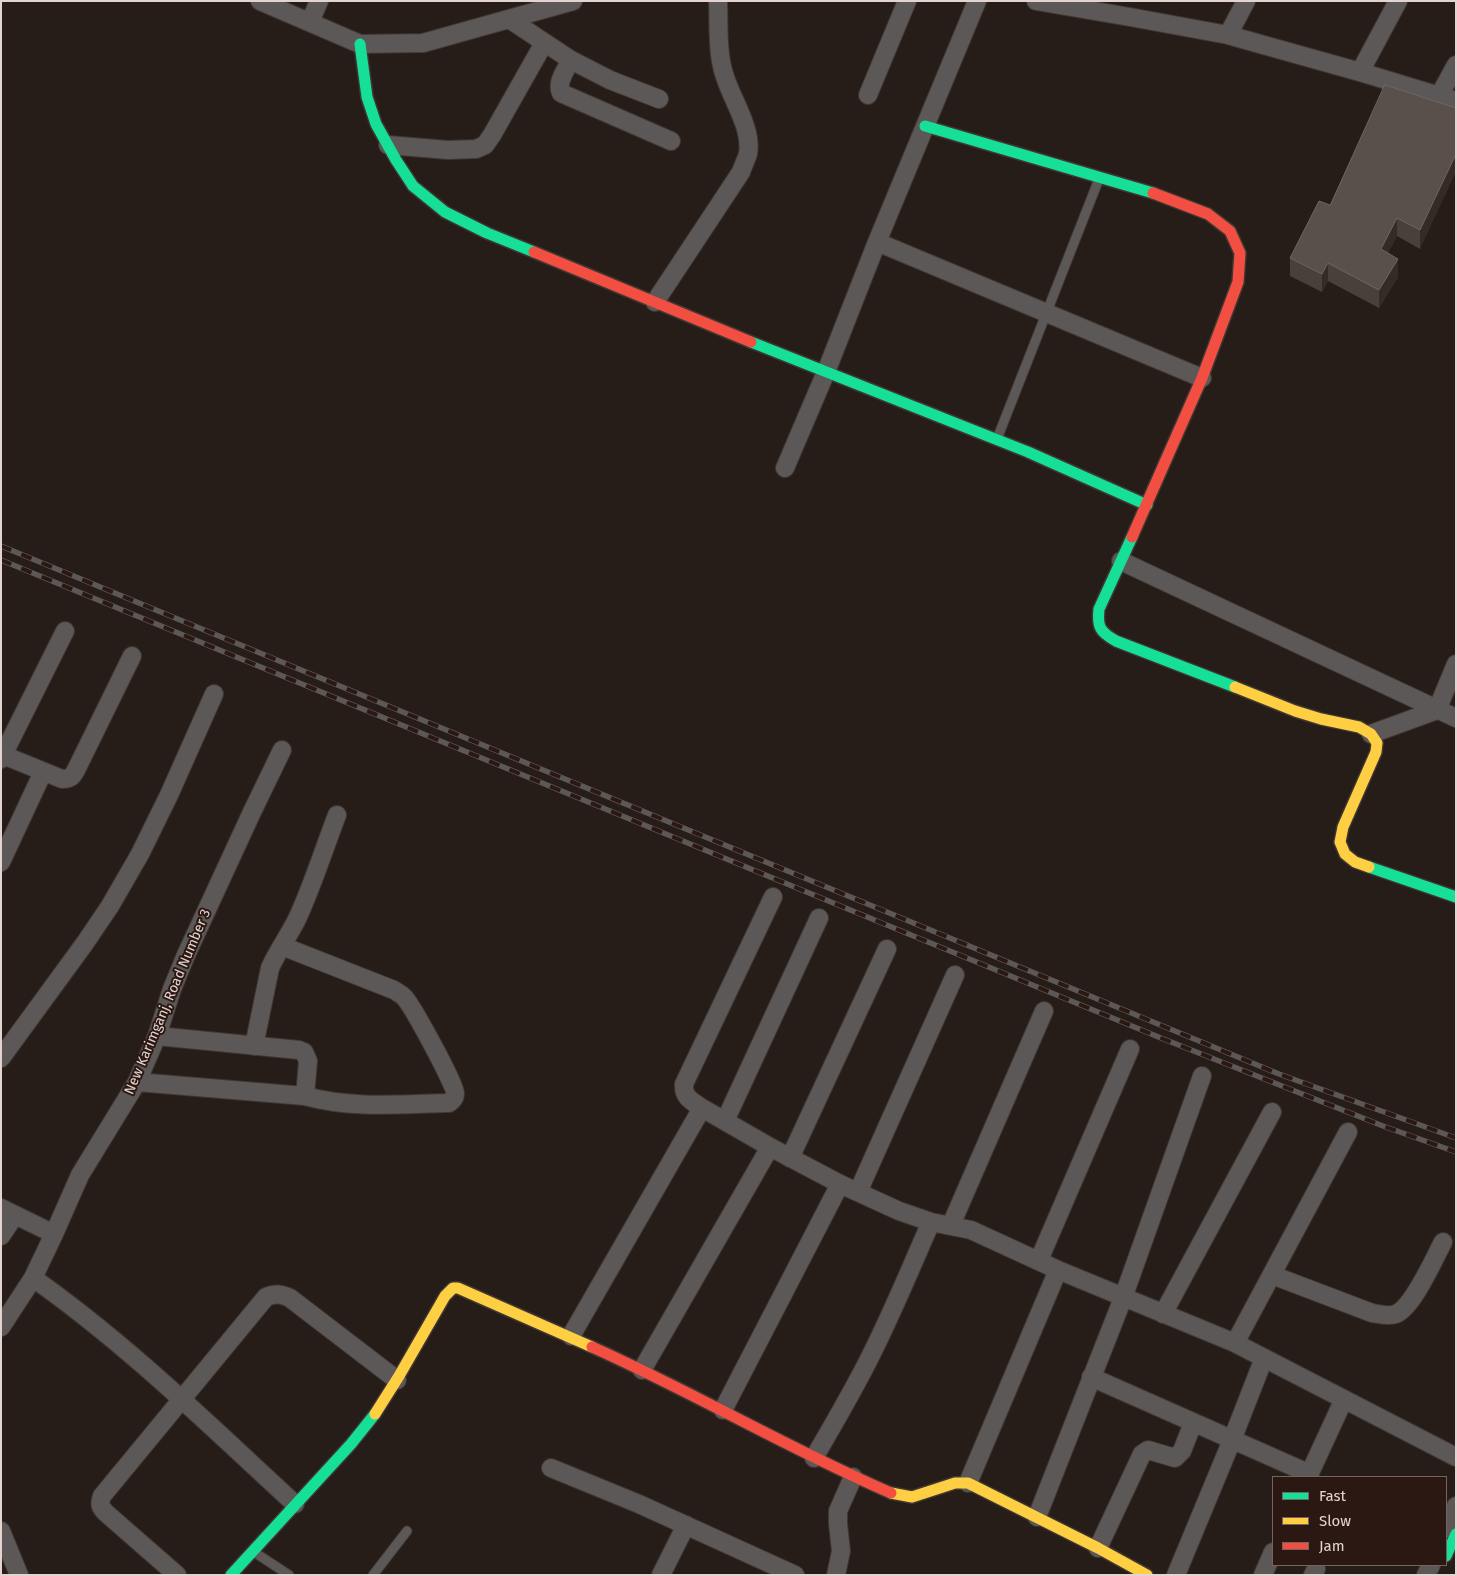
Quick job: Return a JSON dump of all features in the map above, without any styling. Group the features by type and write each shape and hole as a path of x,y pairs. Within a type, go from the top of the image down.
{"main road":[{"path":"360,44 367,97 376,124 413,186 445,212 487,233 826,372 997,439 1095,480 1147,505"},
{"path":"925,126 1168,198 1208,214 1230,231 1240,253 1238,282 1202,378 1099,609 1098,628 1104,635 1116,641 1295,711 1359,727 1371,734 1377,743 1376,752 1343,827 1340,842 1345,854 1355,862 1456,897"},
{"path":"231,1575 338,1459 369,1422 397,1380 445,1296 453,1288 458,1288 467,1290 571,1336 642,1370 853,1478 894,1494 912,1498 955,1483 968,1483 1098,1548 1147,1575"},
{"path":"1447,1554 1456,1534"}],"street":[{"path":"260,1 360,44 423,43 573,1"},
{"path":"310,22 319,1"},
{"path":"655,302 741,172 748,154 748,137 743,120 728,88 722,66 718,1"},
{"path":"868,95 907,1"},
{"path":"785,468 826,372 876,242 977,1"},
{"path":"1228,36 1246,1"},
{"path":"1360,72 1398,1"},
{"path":"1045,2 1133,9 1360,72 1448,99 1456,65"},
{"path":"509,19 571,60 610,80 659,99"},
{"path":"388,145 448,150 476,149 485,145 544,43"},
{"path":"571,60 560,83 559,88 562,92 671,141"},
{"path":"876,242 1202,378"},
{"path":"1122,561 1456,718"},
{"path":"65,631 3,752 43,772 69,780 73,776 132,656"},
{"path":"1371,734 1437,710 1456,664"},
{"path":"1,1058 110,906 140,854 169,795 214,694"},
{"name":"New Karimganj, Road Number 3","path":"1,1327 33,1278 80,1175 137,1082 157,1036 172,988 186,955 282,750"},
{"path":"3,857 43,772"},
{"path":"254,1046 270,968 299,915 337,815"},
{"path":"773,898 684,1084 684,1092 687,1098 770,1147 840,1184 899,1211 931,1222 971,1230 1123,1298 1235,1343 1456,1457"},
{"path":"725,1120 819,918"},
{"path":"137,1082 305,1096 324,1102 344,1104 449,1103 455,1097 453,1084 403,996 394,990 282,946"},
{"path":"790,1158 887,949"},
{"path":"858,1192 955,975"},
{"path":"951,1225 1044,1011"},
{"path":"157,1036 304,1052 308,1060 305,1096"},
{"path":"1039,1260 1130,1050"},
{"path":"1037,1517 1123,1298 1202,1076"},
{"path":"571,1336 702,1108"},
{"path":"1163,1314 1272,1112"},
{"path":"1235,1343 1348,1132"},
{"path":"642,1370 770,1147"},
{"path":"723,1410 840,1184"},
{"path":"1,1236 8,1211 54,1234"},
{"path":"814,1458 873,1350 931,1222"},
{"path":"1272,1275 1372,1313 1386,1316 1397,1314 1407,1306 1443,1242"},
{"path":"968,1483 1058,1270"},
{"path":"33,1278 72,1305 182,1400 295,1504"},
{"path":"178,1575 106,1513 101,1508 100,1502 102,1496 266,1297 273,1294 281,1294 290,1298 397,1380"},
{"path":"1176,1575 1264,1358"},
{"path":"1091,1377 1309,1476 1344,1400"},
{"path":"1098,1548 1142,1454 1148,1450 1175,1458 1182,1451 1193,1422"},
{"path":"551,1468 686,1525 795,1575"},
{"path":"836,1575 841,1551 838,1512 853,1478"},
{"path":"1447,1527 1456,1506"},
{"path":"661,1575 686,1525"},
{"path":"1,1531 19,1575"},
{"path":"1262,1575 1272,1554"}],"lane":[{"path":"997,439 1099,177"},
{"path":"373,1575 407,1531"},
{"path":"253,1552 289,1575"}],"building":[{"path":"1385,85 1456,108 1456,154 1420,230 1397,218 1381,249 1398,259 1379,290 1328,263 1322,274 1290,258 1319,201 1330,205"}],"railway":[{"path":"1,546 1279,1074 1456,1138"},
{"path":"1,560 1161,1038 1383,1126 1456,1152"}],"traffic: fast":[{"path":"360,44 367,97 376,124 413,186 445,212 487,233 534,252"},
{"path":"925,126 1153,193"},
{"path":"751,342 1028,452 1147,505"},
{"path":"1132,537 1099,609 1099,625 1103,632 1116,641 1235,687"},
{"path":"1369,867 1456,897"},
{"path":"231,1575 351,1444 375,1414"},
{"path":"1447,1554 1456,1534"}],"traffic: slow":[{"path":"1235,687 1295,711 1359,727 1371,734 1377,743 1376,752 1343,827 1340,842 1345,854 1355,862 1369,867"},
{"path":"375,1414 445,1296 453,1288 458,1288 592,1347"},
{"path":"891,1493 912,1497 955,1483 968,1483 1098,1548 1147,1575"}],"traffic: jam":[{"path":"1132,537 1202,378 1238,282 1240,253 1230,231 1208,214 1153,193"},
{"path":"534,252 751,342"},
{"path":"592,1347 630,1364 815,1458 891,1493"}]}
